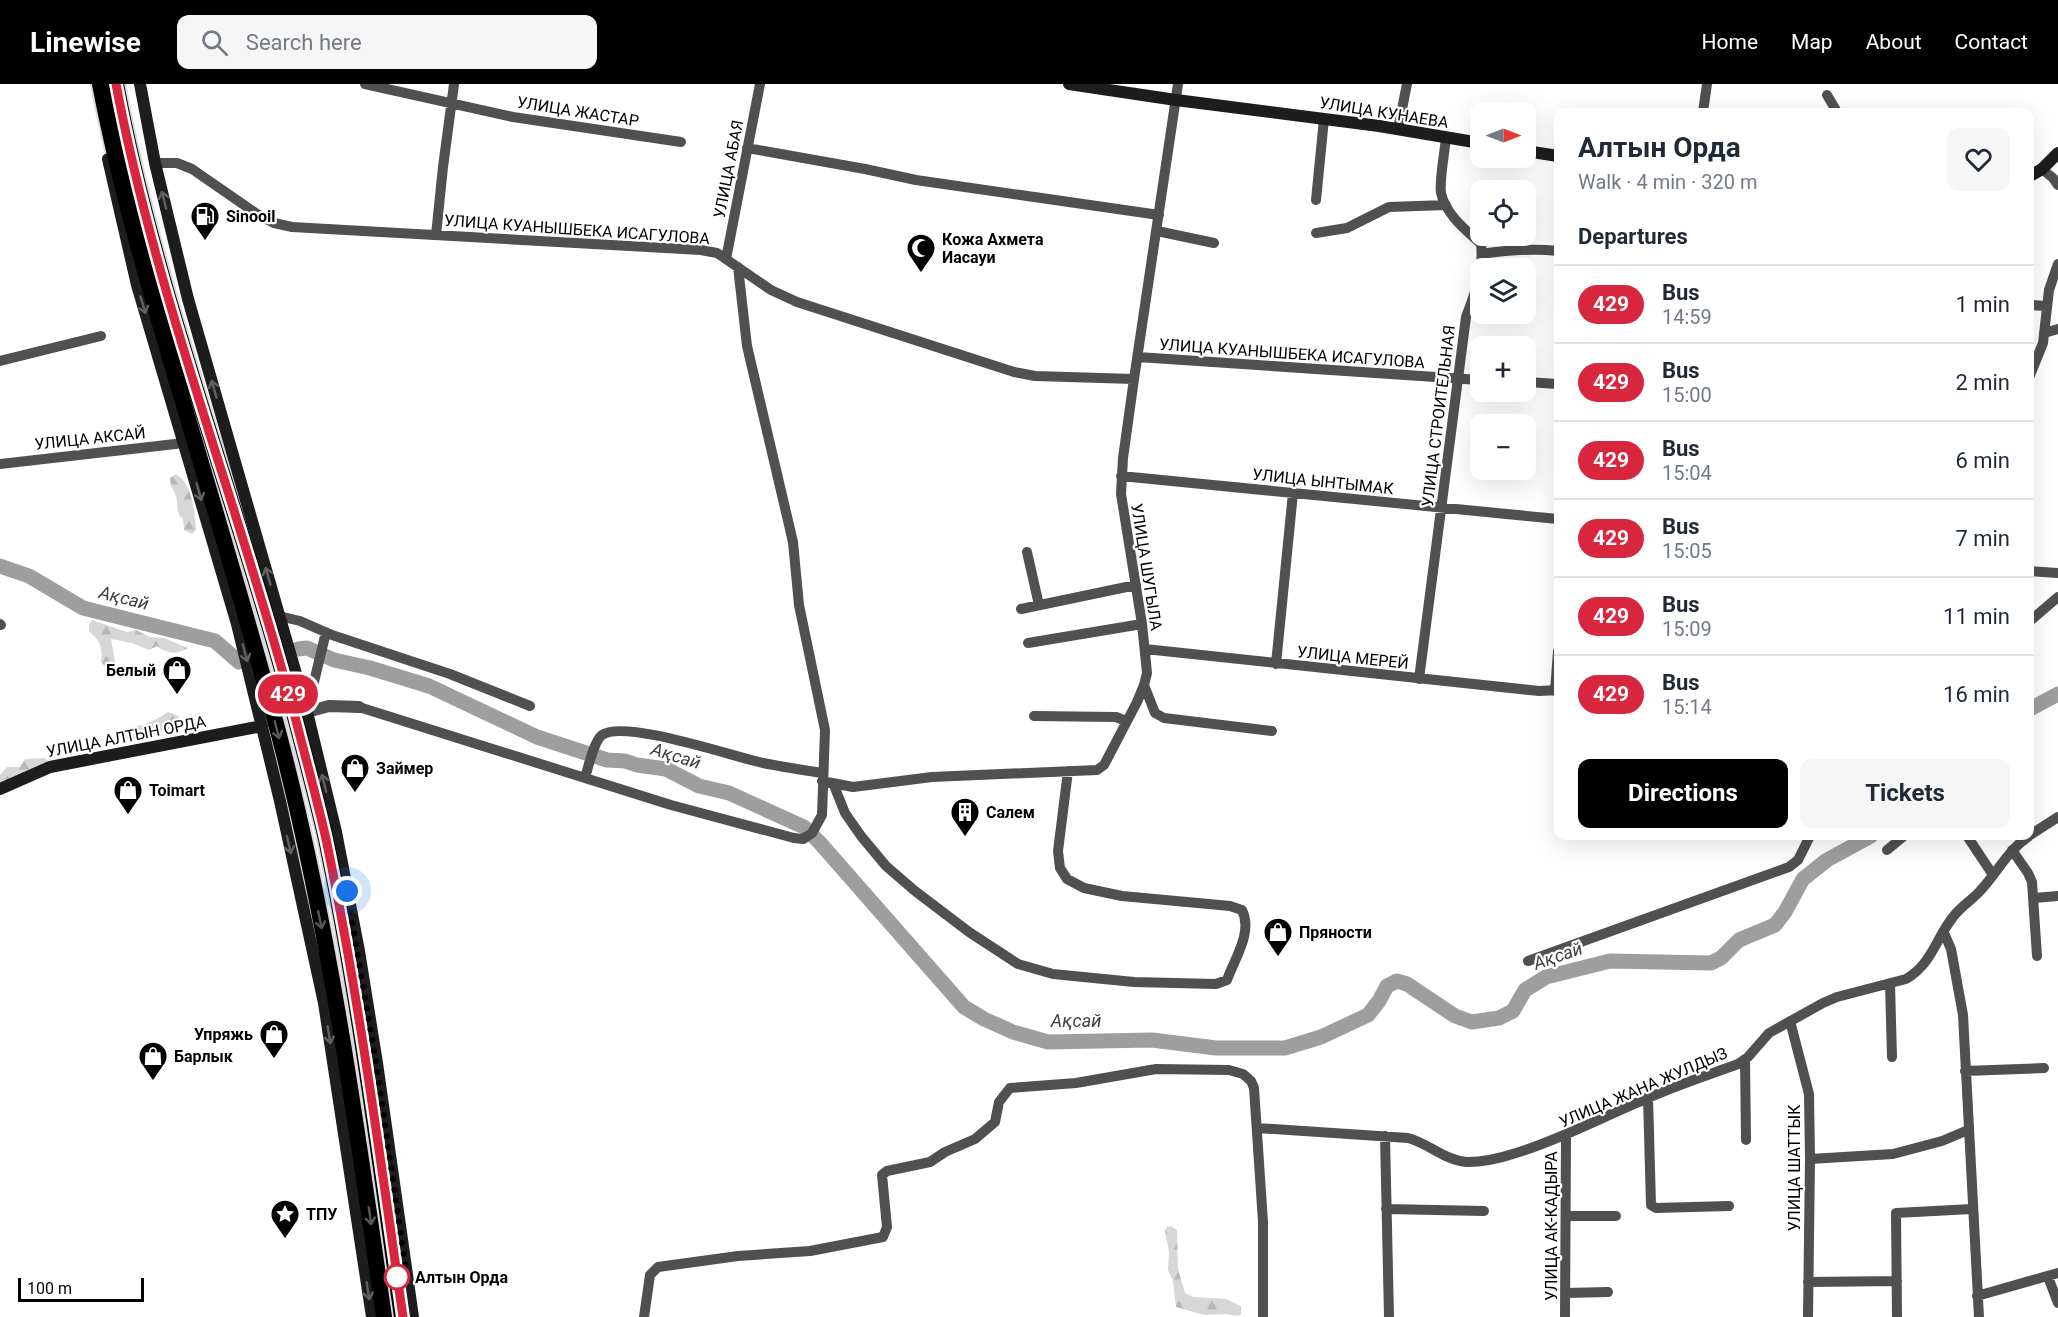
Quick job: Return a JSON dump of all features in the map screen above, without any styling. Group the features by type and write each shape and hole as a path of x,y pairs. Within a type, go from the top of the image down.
{"highway":[{"path":"100,84 139,253 244,629 295,800 332,976 384,1317"},
{"path":"116,84 124,130 153,249 278,625 325,836 349,958 402,1317"}],"main road":[{"path":"93,84 113,185 137,285 184,443 244,629 252,681 324,1003 372,1317"},
{"path":"140,84 155,164 188,300 278,625 294,667 336,832 359,951 413,1317"},
{"name":"УЛИЦА КУНАЕВА","path":"1069,84 1398,129 1470,142"},
{"path":"1536,153 1554,155"},
{"path":"2034,174 2058,153"},
{"name":"УЛИЦА АЛТЫН ОРДА","path":"0,789 50,766 262,726"}],"street":[{"name":"УЛИЦА ЖАСТАР","path":"365,84 513,117 681,142"},
{"path":"436,235 454,84"},
{"name":"УЛИЦА АБАЯ","path":"726,259 760,84"},
{"name":"УЛИЦА ШУГЫЛА","path":"585,778 597,741 602,735 611,732 637,732 666,737 853,787 932,777 1096,770 1104,765 1144,685 1147,673 1142,624 1120,494 1134,379 1178,84"},
{"path":"1398,129 1407,84"},
{"path":"1704,108 1707,84"},
{"path":"1827,95 1835,108"},
{"path":"1316,200 1324,119"},
{"path":"1446,138 1441,192 1446,205 1460,225 1481,244 1482,254 1510,249 1554,251"},
{"path":"747,148 916,180 1160,215"},
{"name":"УЛИЦА КУАНЫШБЕКА ИСАГУЛОВА","path":"155,164 177,163 192,169 257,214 283,225 307,229 701,250 717,253 771,290 797,302 1014,372 1035,376 1134,379"},
{"path":"2042,169 2056,180"},
{"path":"1316,233 1347,228 1389,207 1446,205"},
{"path":"1157,231 1214,243"},
{"name":"УЛИЦА СТРОИТЕЛЬНАЯ","path":"1419,679 1466,317 1477,289 1482,254"},
{"path":"2034,365 2043,343 2046,306 2058,264"},
{"path":"326,632 306,712 329,706 359,707 682,808 794,838 803,839 812,833 819,825 822,815 825,730 799,605 793,542 747,346 738,267"},
{"path":"2034,305 2046,306"},
{"path":"2044,333 2058,329"},
{"path":"0,361 100,336"},
{"name":"УЛИЦА КУАНЫШБЕКА ИСАГУЛОВА","path":"1138,357 1470,380"},
{"path":"1536,383 1554,384"},
{"name":"УЛИЦА АКСАЙ","path":"0,464 184,443"},
{"name":"УЛИЦА ЫНТЫМАК","path":"1121,476 1554,519"},
{"path":"1276,664 1293,493"},
{"path":"1027,552 1039,606"},
{"path":"2034,571 2058,573"},
{"path":"1021,609 1136,585"},
{"path":"2034,618 2058,597"},
{"path":"278,625 298,621 450,674 530,705"},
{"path":"1028,643 1142,624"},
{"name":"УЛИЦА МЕРЕЙ","path":"1144,649 1419,679 1554,691"},
{"path":"1144,685 1155,713 1164,718 1272,731"},
{"path":"1034,716 1116,717 1126,721"},
{"path":"834,783 845,813 886,866 969,932 1018,964 1053,974 1134,982 1216,984 1227,980 1246,930 1242,910 1230,906 1122,896 1083,888 1067,879 1060,868 1058,851 1068,771"},
{"name":"УЛИЦА ЖАНА ЖУЛДЫЗ","path":"2034,832 2058,817"},
{"path":"1528,961 1789,867 1798,860 1808,840"},
{"path":"1887,850 1899,840"},
{"path":"1970,840 1993,875"},
{"name":"УЛИЦА ЖАНА ЖУЛДЫЗ","path":"1257,1128 1385,1136 1420,1141 1453,1159 1464,1162 1478,1162 1507,1156 1566,1136 1648,1098 1738,1064 1769,1033 1837,997 1890,984 1917,973 1927,962 1953,916 1973,898 2012,850 2023,840"},
{"path":"2012,850 2032,882 2037,956"},
{"path":"2034,898 2058,896"},
{"path":"1944,933 1951,949 1963,1015 1979,1317"},
{"path":"1890,984 1892,1057"},
{"name":"УЛИЦА ШАТТЫК","path":"1790,1021 1809,1094 1808,1317"},
{"path":"1745,1059 1746,1140"},
{"path":"1965,1071 2044,1068"},
{"path":"644,1317 650,1275 658,1267 738,1256 810,1251 883,1237 886,1227 882,1175 887,1171 930,1162 945,1152 975,1139 995,1122 999,1102 1010,1088 1076,1083 1156,1069 1229,1070 1243,1074 1251,1081 1254,1088 1263,1222 1263,1317"},
{"path":"1648,1098 1651,1205 1656,1208 1728,1206"},
{"path":"1810,1159 1893,1154 1942,1141 1968,1130"},
{"path":"1385,1136 1389,1317"},
{"name":"УЛИЦА АК-КАДЫРА","path":"1566,1136 1566,1317"},
{"path":"1386,1209 1484,1211"},
{"path":"1898,1317 1896,1213 1972,1209"},
{"path":"1566,1216 1616,1216"},
{"path":"1977,1296 2053,1275 2058,1304"},
{"path":"1808,1282 1897,1281"},
{"path":"1566,1293 1608,1292"}],"green space":[{"path":"176,474 186,484 192,499 196,530 192,534 184,530 183,519 178,511 170,478"},
{"path":"92,620 127,632 136,630 150,637 164,638 188,648 176,653 165,651 157,646 149,650 132,643 111,639 116,667 109,671 101,662 100,645 89,631 89,624"},
{"path":"168,712 179,716 170,729 145,737 139,735 136,740 120,737 129,728 148,723"},
{"path":"45,758 49,762 0,785 0,775 7,767 20,767 25,759"},
{"path":"1171,1226 1177,1230 1178,1269 1185,1293 1193,1297 1226,1299 1241,1306 1241,1314 1238,1316 1204,1315 1176,1307 1173,1282 1168,1270 1169,1252 1165,1231"}],"waterway":[{"name":"Ақсай","path":"0,566 29,576 83,608 215,641 239,662"},
{"name":"Ақсай","path":"298,649 307,648 334,660 429,686 537,737 607,760 666,769 699,786 729,793 804,827 964,1007 1013,1032 1048,1042 1152,1040 1216,1048 1285,1048 1321,1037 1368,1015 1387,986 1397,981 1407,984 1455,1016 1472,1022 1499,1018 1513,1011 1525,990 1546,977 1610,961 1711,963 1721,958 1739,940 1775,925 1803,879 1827,860 1864,840"},
{"name":"Ақсай","path":"2034,707 2058,694"}],"bus line":[{"name":"429","path":"116,84 124,130 153,249 270,628 325,836 351,969 403,1317"}],"place":[{"name":"Sinooil","path":"205,242"},
{"name":"Кожа Ахмета Иасауи","path":"921,274"},
{"name":"Белый","path":"177,696"},
{"name":"Займер","path":"355,794"},
{"name":"Toimart","path":"128,816"},
{"name":"Салем","path":"965,838"},
{"name":"Пряности","path":"1278,958"},
{"name":"Упряжь","path":"274,1060"},
{"name":"Барлык","path":"153,1082"},
{"name":"ТПУ","path":"285,1240"},
{"name":"Алтын Орда","path":"397,1277"}],"route":[{"path":"347,891 359,951 407,1277 397,1277"}]}
